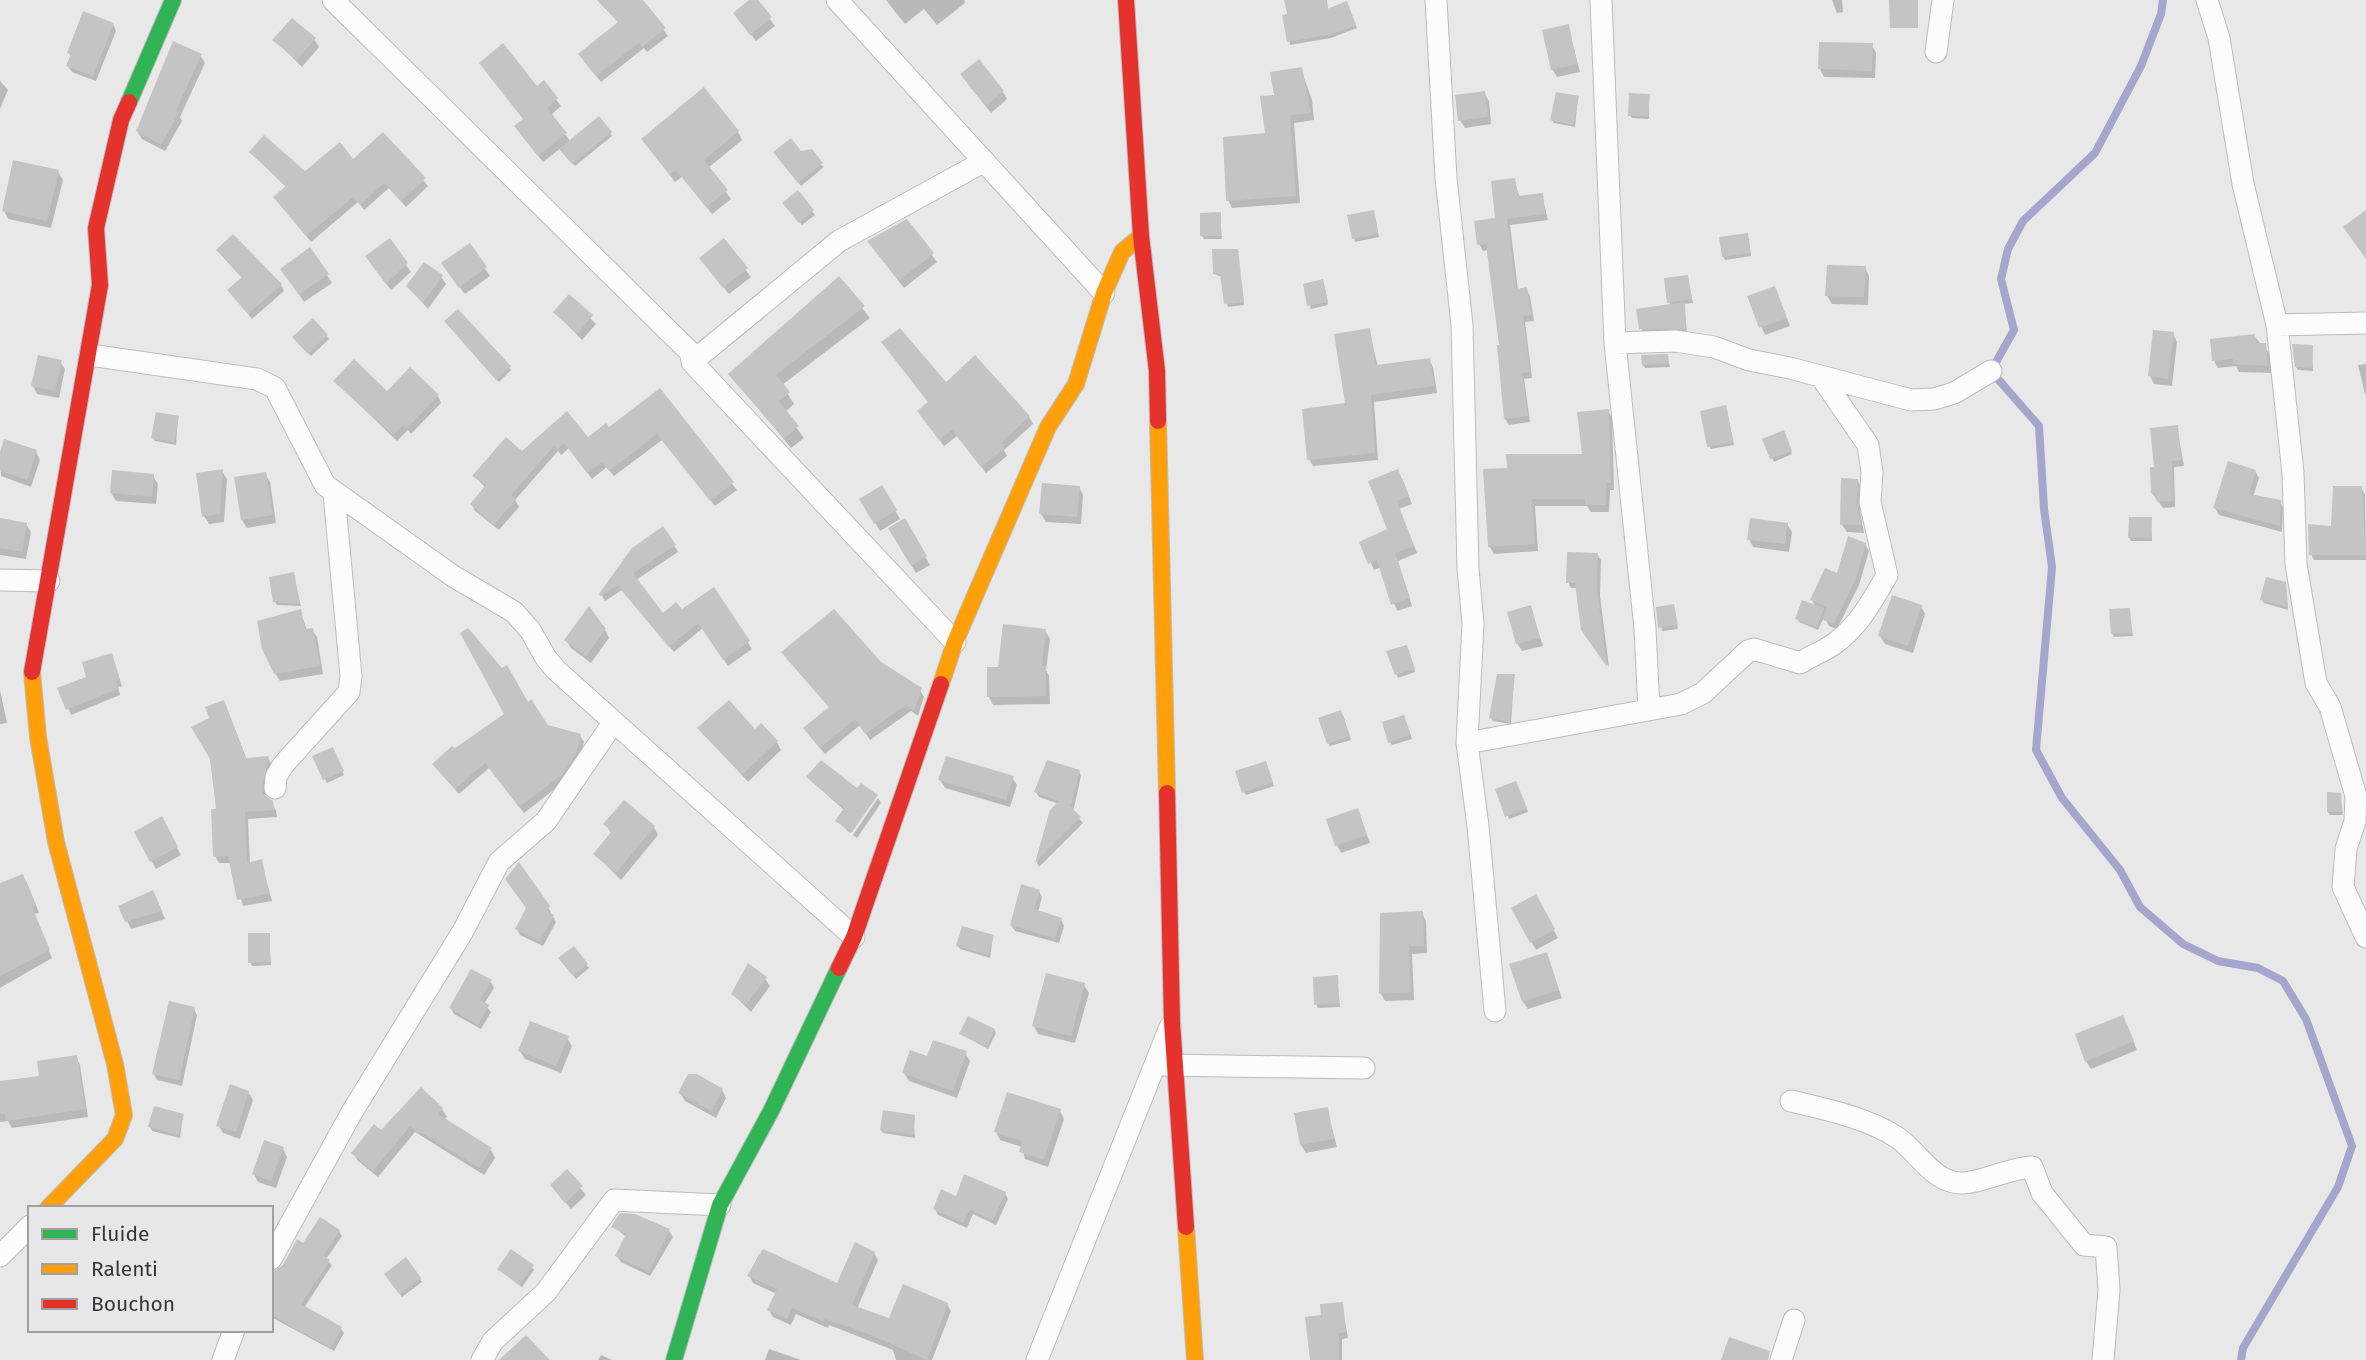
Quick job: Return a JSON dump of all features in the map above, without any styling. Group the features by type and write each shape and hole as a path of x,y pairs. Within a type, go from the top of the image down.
{"street":[{"path":"50,1206 115,1139 124,1115 115,1064 56,842 38,737 32,671 90,355 100,285 96,228 121,120 173,0"},
{"path":"333,0 691,354 692,362 955,642"},
{"path":"837,0 1104,293"},
{"path":"1436,0 1446,178 1462,325 1468,568 1473,624 1467,743 1495,1011"},
{"path":"1601,0 1615,343 1645,629 1649,710"},
{"path":"1936,52 1943,0"},
{"path":"2207,0 2219,38 2243,184 2277,325 2292,473 2296,564 2316,683 2330,707 2356,796 2355,821 2346,849 2343,887 2366,937"},
{"path":"1037,1360 1165,1065 1172,1022 1157,371 1141,236 1126,1"},
{"path":"692,362 839,241 984,162"},
{"path":"674,1360 720,1205 771,1111 855,937 955,642 1048,426 1076,384 1104,293 1122,253 1141,236"},
{"path":"2277,325 2366,323"},
{"path":"1615,343 1675,341 1714,347 1749,360 1911,400 1934,400 1954,393 1992,371"},
{"path":"90,355 266,383 275,388 317,473 334,494 389,529 453,576 514,612 530,630 545,659 613,723 855,937"},
{"path":"1467,743 1649,710 1694,699 1754,649 1800,663 1834,644 1845,633 1868,608 1887,575 1870,502 1872,472 1868,445 1822,378"},
{"path":"275,788 276,777 283,765 349,692 351,676 334,494"},
{"path":"0,580 49,581"},
{"path":"273,1255 352,1112 463,931 499,862 546,821 613,723"},
{"path":"1165,1065 1364,1068"},
{"path":"1165,1065 1195,1360"},
{"path":"1791,1101 1840,1112 1897,1138 1940,1177 1963,1183 2014,1168 2032,1167 2042,1193 2084,1245 2106,1247 2109,1290 2104,1360"},
{"path":"482,1360 493,1341 546,1292 614,1200 720,1205"},
{"path":"0,1256 28,1228"},
{"path":"1781,1360 1794,1320"},
{"path":"223,1360 233,1332"}],"building":[{"path":"598,0 643,0 666,28 642,47 639,43 596,76 578,54 618,22"},
{"path":"749,0 758,0 772,17 750,35 733,13"},
{"path":"1284,0 1326,0 1327,9 1347,1 1356,25 1329,35 1287,42 1282,15 1287,14"},
{"path":"1889,0 1918,0 1918,28 1890,28"},
{"path":"83,11 114,23 93,76 66,66 71,54 67,53"},
{"path":"292,18 316,38 297,60 272,40"},
{"path":"1569,24 1577,64 1551,70 1542,30"},
{"path":"173,41 202,54 176,110 179,112 161,145 136,131"},
{"path":"1819,42 1873,43 1872,71 1818,69"},
{"path":"503,43 537,86 544,80 558,98 547,108 567,133 538,156 514,126 523,119 479,63"},
{"path":"979,59 1004,91 986,106 960,74"},
{"path":"1302,67 1311,113 1290,115 1296,196 1226,201 1223,137 1265,133 1260,96 1274,95 1270,72"},
{"path":"704,87 739,131 704,160 728,190 706,207 676,170 670,175 641,139"},
{"path":"1485,91 1488,117 1458,121 1455,95"},
{"path":"1556,92 1579,96 1573,125 1550,120"},
{"path":"1629,93 1650,94 1648,116 1628,116"},
{"path":"599,116 612,132 572,164 559,149"},
{"path":"383,132 426,178 401,201 384,183 360,205 353,197 306,236 273,197 286,186 249,152 264,135 305,171 340,142 353,159"},
{"path":"791,138 801,151 812,149 823,163 798,183 773,152"},
{"path":"13,160 59,170 47,221 2,211"},
{"path":"1515,178 1518,196 1543,193 1545,214 1507,219 1516,289 1527,287 1531,315 1523,316 1530,372 1522,373 1528,416 1504,419 1499,345 1486,244 1477,245 1474,221 1495,218 1491,181"},
{"path":"798,190 814,210 799,223 782,203"},
{"path":"1374,210 1378,234 1352,239 1347,215"},
{"path":"2366,210 2366,259 2343,227"},
{"path":"1221,212 1221,236 1200,236 1200,213"},
{"path":"907,219 934,253 899,281 867,241"},
{"path":"1748,233 1750,253 1722,257 1719,237"},
{"path":"233,234 282,284 248,314 227,290 242,277 216,250"},
{"path":"390,238 408,263 386,284 365,256"},
{"path":"724,238 748,268 723,288 699,258"},
{"path":"470,243 487,267 459,288 441,263"},
{"path":"310,247 329,274 299,295 280,269"},
{"path":"1212,249 1238,249 1244,302 1224,304 1220,274 1213,274"},
{"path":"424,262 443,275 423,303 406,286"},
{"path":"1827,265 1866,266 1864,297 1825,296"},
{"path":"1688,275 1692,299 1667,303 1664,278"},
{"path":"839,276 865,306 776,375 790,392 779,401 799,426 784,439 728,374"},
{"path":"1323,279 1328,302 1307,306 1303,284"},
{"path":"1775,286 1787,318 1759,328 1747,296"},
{"path":"569,294 593,315 577,334 553,312"},
{"path":"1685,302 1686,329 1639,329 1636,309"},
{"path":"458,309 511,366 496,380 444,321"},
{"path":"313,318 328,335 308,354 292,337"},
{"path":"900,328 946,382 975,355 1030,416 1001,443 1005,448 981,467 952,430 939,440 917,411 928,402 881,342"},
{"path":"1370,328 1376,365 1430,358 1434,386 1371,395 1375,453 1307,460 1302,409 1345,403 1334,334"},
{"path":"2153,330 2174,332 2168,379 2148,376"},
{"path":"2255,334 2256,343 2266,343 2268,366 2233,364 2233,359 2212,361 2210,339"},
{"path":"2292,344 2313,345 2312,368 2295,367"},
{"path":"1668,354 1669,364 1642,365 1641,355"},
{"path":"38,355 62,360 55,391 31,386"},
{"path":"354,359 387,391 410,367 439,395 407,428 403,425 393,435 333,381"},
{"path":"660,388 734,482 710,501 657,434 609,471 602,462 587,473 564,443 557,450 554,446 511,495 516,499 494,525 470,504 486,485 472,476 506,437 522,451 567,411 588,437 606,423 609,427"},
{"path":"1726,405 1733,442 1707,447 1700,411"},
{"path":"1609,409 1611,483 1606,483 1606,505 1585,505 1585,499 1532,499 1535,544 1488,547 1483,469 1507,468 1506,454 1582,454 1577,412"},
{"path":"156,412 179,416 174,442 151,438"},
{"path":"2178,425 2181,460 2172,461 2173,501 2157,502 2156,493 2151,493 2150,467 2154,467 2150,428"},
{"path":"1784,430 1792,451 1770,459 1762,439"},
{"path":"4,439 37,450 27,480 0,471 0,452"},
{"path":"2228,461 2256,470 2249,494 2281,500 2280,526 2213,508"},
{"path":"223,469 220,514 202,517 196,473"},
{"path":"1398,469 1409,496 1397,501 1414,546 1395,553 1410,598 1391,605 1377,560 1368,564 1359,542 1387,529 1368,481"},
{"path":"112,470 154,474 152,497 110,493"},
{"path":"266,472 273,515 241,520 234,477"},
{"path":"1841,478 1858,479 1857,502 1861,525 1840,525"},
{"path":"1042,483 1080,486 1077,517 1039,514"},
{"path":"882,485 897,510 874,524 859,499"},
{"path":"2333,486 2362,486 2366,555 2309,555 2308,524 2331,526"},
{"path":"2129,517 2152,517 2151,538 2128,538"},
{"path":"0,518 27,523 22,552 0,548"},
{"path":"905,518 927,556 911,566 888,528"},
{"path":"1750,518 1788,523 1785,544 1747,540"},
{"path":"663,526 676,545 633,573 663,613 676,602 682,609 714,587 750,641 723,660 698,623 669,647 617,585 601,596 599,594 631,549"},
{"path":"1848,536 1866,543 1856,578 1834,624 1823,620 1827,607 1810,600 1825,568 1837,573"},
{"path":"1567,552 1598,553 1597,589 1607,667 1581,630 1575,583 1566,583"},
{"path":"294,572 300,604 273,602 269,577"},
{"path":"2266,577 2286,582 2288,607 2260,600"},
{"path":"1892,595 1922,605 1908,646 1878,636"},
{"path":"1802,600 1824,608 1817,627 1795,619"},
{"path":"1674,604 1678,625 1658,628 1656,607"},
{"path":"1531,605 1540,638 1516,644 1507,612"},
{"path":"589,606 606,629 586,656 564,640"},
{"path":"2130,608 2132,633 2111,634 2109,609"},
{"path":"301,609 305,629 313,628 320,666 274,674 262,649 257,621"},
{"path":"834,609 881,662 922,688 914,711 906,705 865,734 855,719 820,748 803,728 829,707 781,652"},
{"path":"1003,624 1046,629 1042,666 1046,666 1046,696 987,697 987,667 998,667"},
{"path":"468,628 502,668 507,665 528,702 531,699 548,725 581,734 576,754 562,775 519,807 485,763 455,789 432,764 452,746 455,748 504,714 460,633"},
{"path":"1407,645 1415,669 1395,675 1386,651"},
{"path":"112,653 120,680 116,681 118,689 66,710 57,688 86,677 82,662"},
{"path":"1497,674 1515,674 1510,722 1489,718"},
{"path":"224,700 246,758 269,756 262,788 263,794 273,801 274,810 245,812 247,863 262,859 269,894 237,900 228,856 213,857 211,809 216,809 210,759 191,727 209,718 205,707"},
{"path":"729,700 755,729 761,723 778,741 742,775 697,728"},
{"path":"1341,710 1350,736 1327,744 1318,718"},
{"path":"1404,715 1411,735 1388,743 1382,722"},
{"path":"333,747 344,771 323,780 312,756"},
{"path":"946,756 1014,776 1006,800 938,780"},
{"path":"821,760 857,788 861,783 878,795 852,832 835,821 844,808 806,777"},
{"path":"1047,760 1080,770 1071,805 1068,804 1081,817 1035,863 1050,810 1059,801 1034,792"},
{"path":"1266,761 1273,782 1242,793 1235,771"},
{"path":"1516,781 1527,808 1505,817 1495,789"},
{"path":"2327,792 2341,793 2342,812 2327,812"},
{"path":"624,800 655,826 616,873 593,854 612,831 603,824"},
{"path":"1358,808 1367,835 1335,846 1326,819"},
{"path":"162,816 178,847 150,862 134,832"},
{"path":"519,862 550,906 547,911 554,915 540,941 515,929 526,908 505,879"},
{"path":"23,874 36,905 32,907 50,950 0,976 0,883"},
{"path":"1021,884 1040,890 1034,909 1062,918 1055,938 1010,925"},
{"path":"153,890 162,911 125,922 118,906"},
{"path":"1536,894 1555,929 1530,943 1511,908"},
{"path":"1423,911 1424,946 1409,946 1411,992 1379,994 1380,913"},
{"path":"962,926 994,935 988,955 956,946"},
{"path":"248,933 270,933 270,962 248,963"},
{"path":"574,946 588,964 573,976 558,958"},
{"path":"1547,952 1559,990 1522,1002 1509,964"},
{"path":"748,963 767,977 746,1005 731,994"},
{"path":"471,969 492,980 480,1000 489,1005 478,1025 449,1008"},
{"path":"1046,973 1085,983 1071,1036 1032,1026"},
{"path":"1338,975 1339,1004 1314,1005 1313,977"},
{"path":"169,1001 195,1007 179,1080 152,1074"},
{"path":"2123,1015 2134,1041 2085,1062 2075,1034"},
{"path":"968,1016 995,1029 987,1047 959,1034"},
{"path":"530,1021 569,1036 556,1066 518,1051"},
{"path":"933,1040 967,1051 953,1091 902,1073 910,1050 927,1056"},
{"path":"77,1055 85,1109 6,1121 5,1114 0,1114 0,1081 39,1076 37,1061"},
{"path":"688,1074 697,1074 723,1089 711,1111 678,1093"},
{"path":"230,1084 249,1091 236,1132 216,1126"},
{"path":"421,1087 443,1108 438,1114 492,1148 479,1168 421,1132 419,1134 410,1126 373,1171 351,1153 374,1124 381,1130"},
{"path":"1007,1092 1061,1109 1044,1160 1019,1152 1022,1141 994,1132"},
{"path":"154,1106 184,1114 178,1135 148,1127"},
{"path":"1328,1107 1334,1139 1300,1145 1294,1113"},
{"path":"883,1110 915,1115 914,1135 880,1130"},
{"path":"264,1140 284,1147 271,1181 252,1174"},
{"path":"567,1169 583,1186 565,1203 550,1185"},
{"path":"964,1174 1006,1192 993,1220 970,1210 963,1223 933,1209 941,1189 956,1196"},
{"path":"620,1213 635,1214 670,1229 649,1272 615,1256 626,1234 611,1227"},
{"path":"320,1217 340,1230 324,1255 330,1260 301,1304 342,1327 331,1348 273,1316 274,1271 283,1265 297,1239 303,1243"},
{"path":"855,1242 875,1252 852,1305 889,1318 903,1284 948,1303 927,1360 869,1334 825,1319 824,1322 792,1308 787,1319 767,1310 777,1289 747,1276 763,1249 837,1283"},
{"path":"511,1249 534,1265 519,1285 497,1269"},
{"path":"406,1257 421,1278 399,1294 384,1274"},
{"path":"1343,1302 1346,1332 1339,1333 1339,1360 1310,1360 1305,1317 1321,1315 1320,1304"},
{"path":"526,1335 550,1360 499,1360"},
{"path":"1729,1337 1770,1351 1768,1360 1721,1360"}],"waterway":[{"path":"2163,0 2161,14 2141,66 2095,153 2023,221 2008,249 2001,279 2014,330 1991,371 2039,426 2044,509 2052,567 2036,750 2062,798 2120,870 2140,907 2183,944 2218,961 2258,968 2283,981 2306,1019 2352,1146 2338,1187 2243,1348 2241,1360"}],"traffic: fast":[{"path":"129,102 173,0"},
{"path":"674,1360 720,1205 771,1111 839,968"}],"traffic: slow":[{"path":"941,684 955,642 1048,427 1076,384 1104,293 1122,252 1141,236"},
{"path":"1158,421 1167,793"},
{"path":"32,672 38,737 56,842 115,1064 124,1115 115,1139 50,1206"},
{"path":"1186,1227 1195,1360"}],"traffic: jam":[{"path":"1126,0 1141,236 1157,371 1158,421"},
{"path":"32,672 100,285 96,228 121,120 129,102"},
{"path":"839,968 854,937 941,684"},
{"path":"1167,793 1172,1022 1186,1227"}]}
